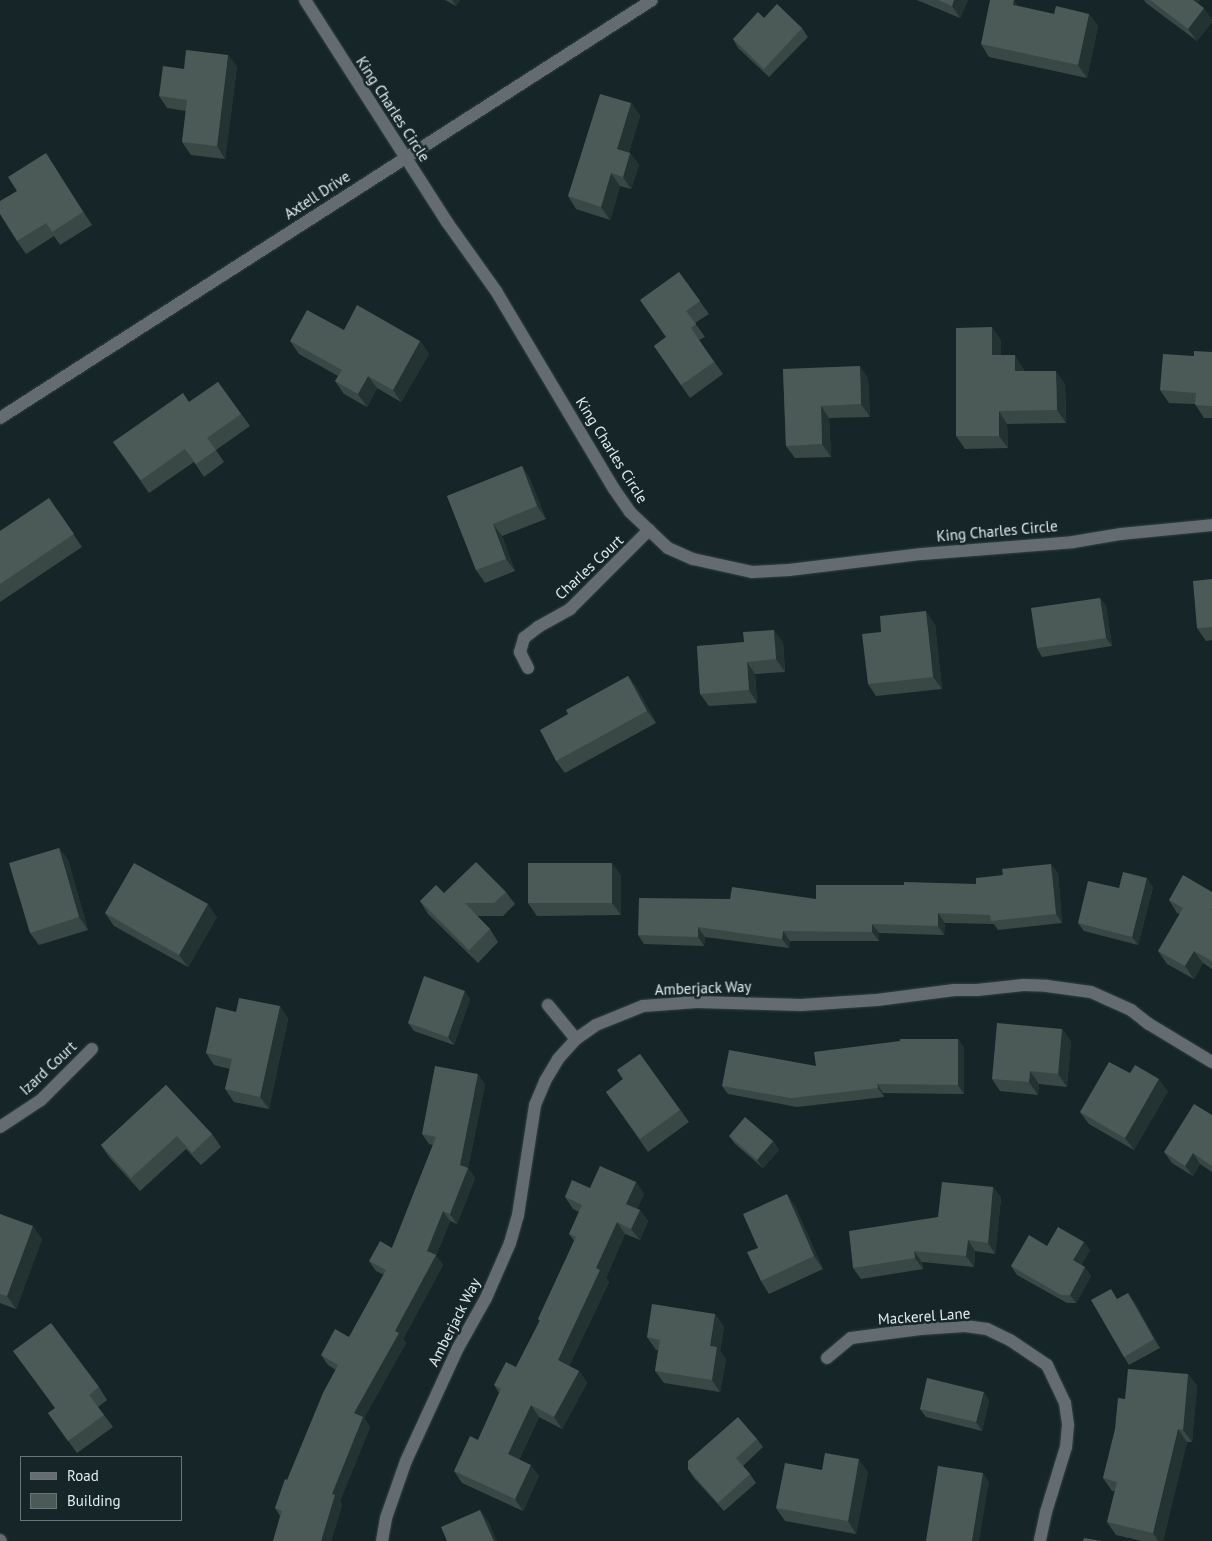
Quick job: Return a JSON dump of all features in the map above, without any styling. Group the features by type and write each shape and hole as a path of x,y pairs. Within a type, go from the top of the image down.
{"street":[{"name":"King Charles Circle","path":"305,0 405,158 496,291 614,489 630,512 668,548 693,560 752,572 873,562 922,554 1073,542 1121,534 1212,524"},
{"name":"Axtell Drive","path":"0,418 652,0"},
{"name":"Charles Court","path":"528,668 520,652 524,638 538,627 570,609 649,530"},
{"name":"Amberjack Way","path":"382,1541 386,1518 406,1461 458,1348 486,1298 510,1243 518,1215 535,1105 558,1059 576,1040 596,1025 643,1006 697,1002 801,1005 877,1000 954,990 977,990 1024,985 1091,992 1132,1010 1149,1024 1212,1062"},
{"path":"548,1005 576,1040"},
{"name":"Izard Court","path":"0,1127 41,1100 92,1049"},
{"name":"Mackerel Lane","path":"826,1358 851,1338 920,1329 965,1326 987,1329 1010,1340 1047,1365 1065,1403 1068,1425 1066,1447 1046,1512 1040,1541"}],"building":[{"path":"938,0 954,0 952,6"},
{"path":"990,0 1014,0 1013,5 1054,14 1056,6 1089,14 1078,65 981,44"},
{"path":"1150,0 1193,0 1204,8 1188,29"},
{"path":"777,4 802,28 764,69 733,39 758,12 764,18"},
{"path":"186,50 228,55 217,146 182,142 187,100 159,96 163,66 184,69"},
{"path":"600,94 631,103 617,149 630,153 623,177 611,173 601,207 568,196"},
{"path":"46,153 83,212 52,232 46,223 17,241 0,214 0,201 17,191 8,177"},
{"path":"679,272 700,301 686,311 696,324 691,328 714,362 681,385 654,346 666,337 640,300"},
{"path":"357,305 420,341 393,390 368,376 358,394 335,381 342,370 290,341 307,310 344,330"},
{"path":"992,327 992,355 1015,355 1015,371 1056,371 1057,410 999,411 999,436 956,436 956,328"},
{"path":"1194,351 1212,352 1212,406 1195,405 1196,393 1160,390 1163,354 1194,356"},
{"path":"860,366 861,404 821,406 822,444 786,446 783,369"},
{"path":"218,382 241,414 207,438 216,450 196,464 185,449 141,480 113,442 183,393 189,402"},
{"path":"522,466 537,506 493,524 506,559 476,570 447,496"},
{"path":"49,498 74,534 0,584 0,531"},
{"path":"1212,579 1212,627 1197,628 1193,581"},
{"path":"1100,598 1106,638 1037,648 1031,608"},
{"path":"926,611 933,677 868,684 862,634 881,632 880,616"},
{"path":"774,630 776,659 747,662 749,690 700,694 697,646 744,642 743,632"},
{"path":"628,676 647,711 556,761 540,730 568,714 566,710"},
{"path":"59,848 79,917 30,933 9,863"},
{"path":"476,862 506,892 494,903 465,903 490,929 469,950 420,901 436,885 444,893"},
{"path":"134,863 208,904 179,955 105,913"},
{"path":"528,863 612,863 612,903 528,903"},
{"path":"1051,864 1056,914 991,921 990,915 938,913 938,926 872,924 872,932 783,931 782,939 698,927 698,937 638,935 639,898 730,899 732,887 816,899 816,885 904,885 904,882 976,884 976,878 1003,875 1002,869"},
{"path":"1123,872 1147,878 1132,937 1078,923 1088,881 1119,888"},
{"path":"1183,875 1212,892 1212,961 1194,951 1185,966 1158,951 1183,908 1169,900"},
{"path":"424,976 465,991 448,1037 408,1023"},
{"path":"239,998 280,1006 260,1097 225,1089 232,1059 206,1053 216,1007 236,1012"},
{"path":"997,1023 1062,1029 1058,1074 1030,1071 1029,1082 992,1079"},
{"path":"900,1039 958,1039 958,1085 877,1084 878,1088 791,1098 722,1086 729,1050 816,1066 814,1052 900,1041"},
{"path":"640,1054 680,1110 640,1139 606,1092 623,1079 617,1070"},
{"path":"1109,1062 1130,1073 1135,1065 1159,1079 1125,1138 1080,1112"},
{"path":"435,1066 478,1074 460,1165 468,1168 450,1214 443,1211 427,1251 436,1255 395,1331 399,1333 354,1413 363,1417 332,1494 335,1495 321,1541 273,1541 282,1511 275,1508 285,1479 287,1480 323,1393 338,1365 321,1355 335,1329 349,1337 386,1270 369,1261 380,1241 392,1248 436,1137 422,1134"},
{"path":"166,1085 212,1134 192,1153 177,1136 131,1178 101,1145"},
{"path":"1194,1104 1212,1115 1212,1166 1193,1153 1185,1166 1164,1152"},
{"path":"745,1117 773,1141 757,1160 729,1136"},
{"path":"600,1166 636,1182 626,1204 640,1210 631,1229 617,1222 596,1268 600,1270 558,1360 579,1371 554,1417 531,1405 508,1454 531,1465 515,1499 454,1471 470,1436 478,1440 501,1389 494,1385 506,1362 516,1367 540,1320 538,1319 576,1237 569,1234 582,1205 565,1197 572,1180 590,1188"},
{"path":"942,1182 993,1187 988,1243 968,1240 966,1256 914,1251 915,1258 853,1268 849,1231 938,1217"},
{"path":"787,1194 814,1256 761,1281 747,1252 758,1248 743,1214"},
{"path":"0,1214 33,1226 7,1296 0,1294"},
{"path":"1058,1227 1084,1242 1073,1260 1085,1267 1070,1295 1061,1295 1011,1266 1029,1235 1047,1246"},
{"path":"1111,1289 1117,1299 1128,1293 1154,1339 1124,1357 1091,1300"},
{"path":"652,1304 715,1314 710,1346 717,1347 712,1380 655,1371 660,1340 647,1337"},
{"path":"51,1323 99,1387 89,1395 104,1415 68,1441 48,1413 55,1408 13,1351"},
{"path":"1128,1369 1188,1374 1183,1430 1178,1429 1153,1533 1107,1522 1117,1482 1103,1478 1115,1429 1118,1398 1125,1399"},
{"path":"927,1378 984,1392 976,1422 920,1409"},
{"path":"738,1417 757,1439 736,1458 750,1474 718,1503 688,1469 688,1461"},
{"path":"825,1453 859,1459 848,1521 776,1508 785,1463 822,1470"},
{"path":"938,1466 983,1473 972,1541 926,1541"},
{"path":"480,1510 494,1541 447,1541 441,1527"},
{"path":"1084,1538 1102,1541 1083,1541"}]}
